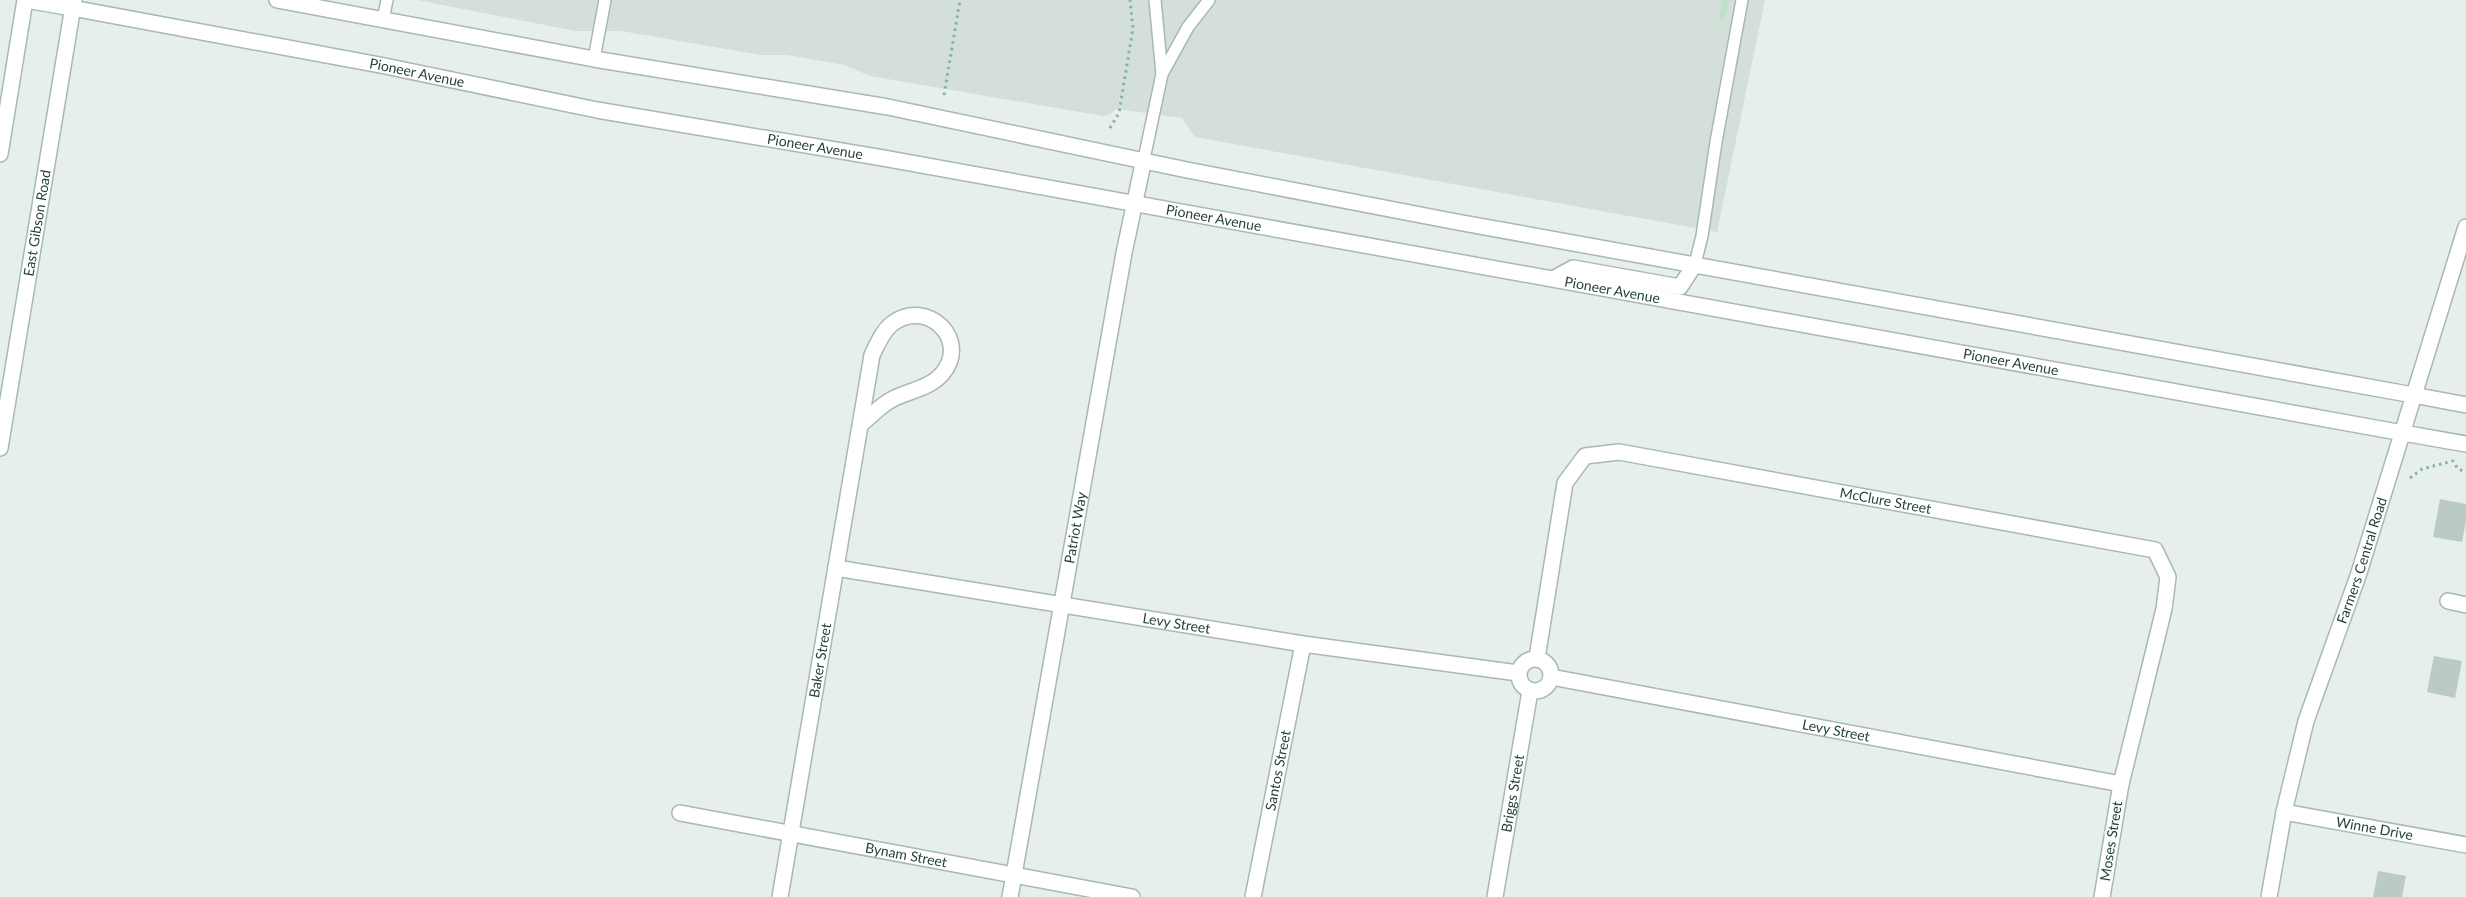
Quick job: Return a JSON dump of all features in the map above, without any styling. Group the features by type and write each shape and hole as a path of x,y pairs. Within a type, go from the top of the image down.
{"street":[{"name":"Pioneer Avenue","path":"26,0 73,4 597,110 883,158 2466,444"},
{"path":"0,154 26,0"},
{"path":"276,0 594,59 888,107 1144,159 1187,170 1448,220 2466,405"},
{"name":"East Gibson Road","path":"0,448 73,4"},
{"name":"Patriot Way","path":"1010,897 1134,203 1144,159"},
{"name":"Farmers Central Road","path":"2269,897 2284,812 2306,721 2358,576 2466,227"},
{"path":"1553,279 1573,268 1680,287 1695,264"},
{"name":"Baker Street","path":"780,897 872,355 881,337 893,323 911,315 929,317 943,327 952,343 951,361 941,376 918,389 891,400 861,424"},
{"name":"McClure Street","path":"1537,658 1565,482 1585,456 1618,452 2155,550 2168,577 2164,609 2121,784"},
{"name":"Levy Street","path":"836,568 1304,644 1518,673"},
{"path":"2448,601 2466,605"},
{"name":"Santos Street","path":"1253,897 1304,644"},
{"path":"1537,658 1546,663 1551,677 1546,687 1541,690 1530,691 1521,684 1518,673 1527,660 1537,658"},
{"name":"Levy Street","path":"1551,677 2121,784"},
{"name":"Briggs Street","path":"1496,897 1530,691"},
{"name":"Moses Street","path":"2102,897 2121,784"},
{"name":"Winne Drive","path":"2284,812 2466,845"},
{"name":"Bynam Street","path":"680,813 791,832 1013,876 1132,897"}],"lane":[{"path":"383,20 387,0"},
{"path":"594,59 605,0"},
{"path":"1155,0 1162,74"},
{"path":"1144,159 1162,74 1188,27 1209,0"},
{"path":"1695,264 1702,236 1716,142 1742,0"}],"path":[{"path":"944,95 960,0"},
{"path":"1110,128 1119,113 1134,28 1130,0"},
{"path":"2410,478 2422,470 2453,461 2458,469 2466,472"}],"shaded area":[{"path":"417,0 1765,0 1717,232 1195,137 1182,118 1116,109 1111,114 1103,116 870,76 844,65 787,55 761,55 621,31 575,31"}],"green space":[{"path":"1722,0 1730,0 1726,16 1719,21"}],"building":[{"path":"2440,499 2466,504 2466,521 2462,542 2433,537"},
{"path":"2434,656 2462,661 2455,698 2427,692"},
{"path":"2378,871 2406,876 2402,897 2373,897"}]}
